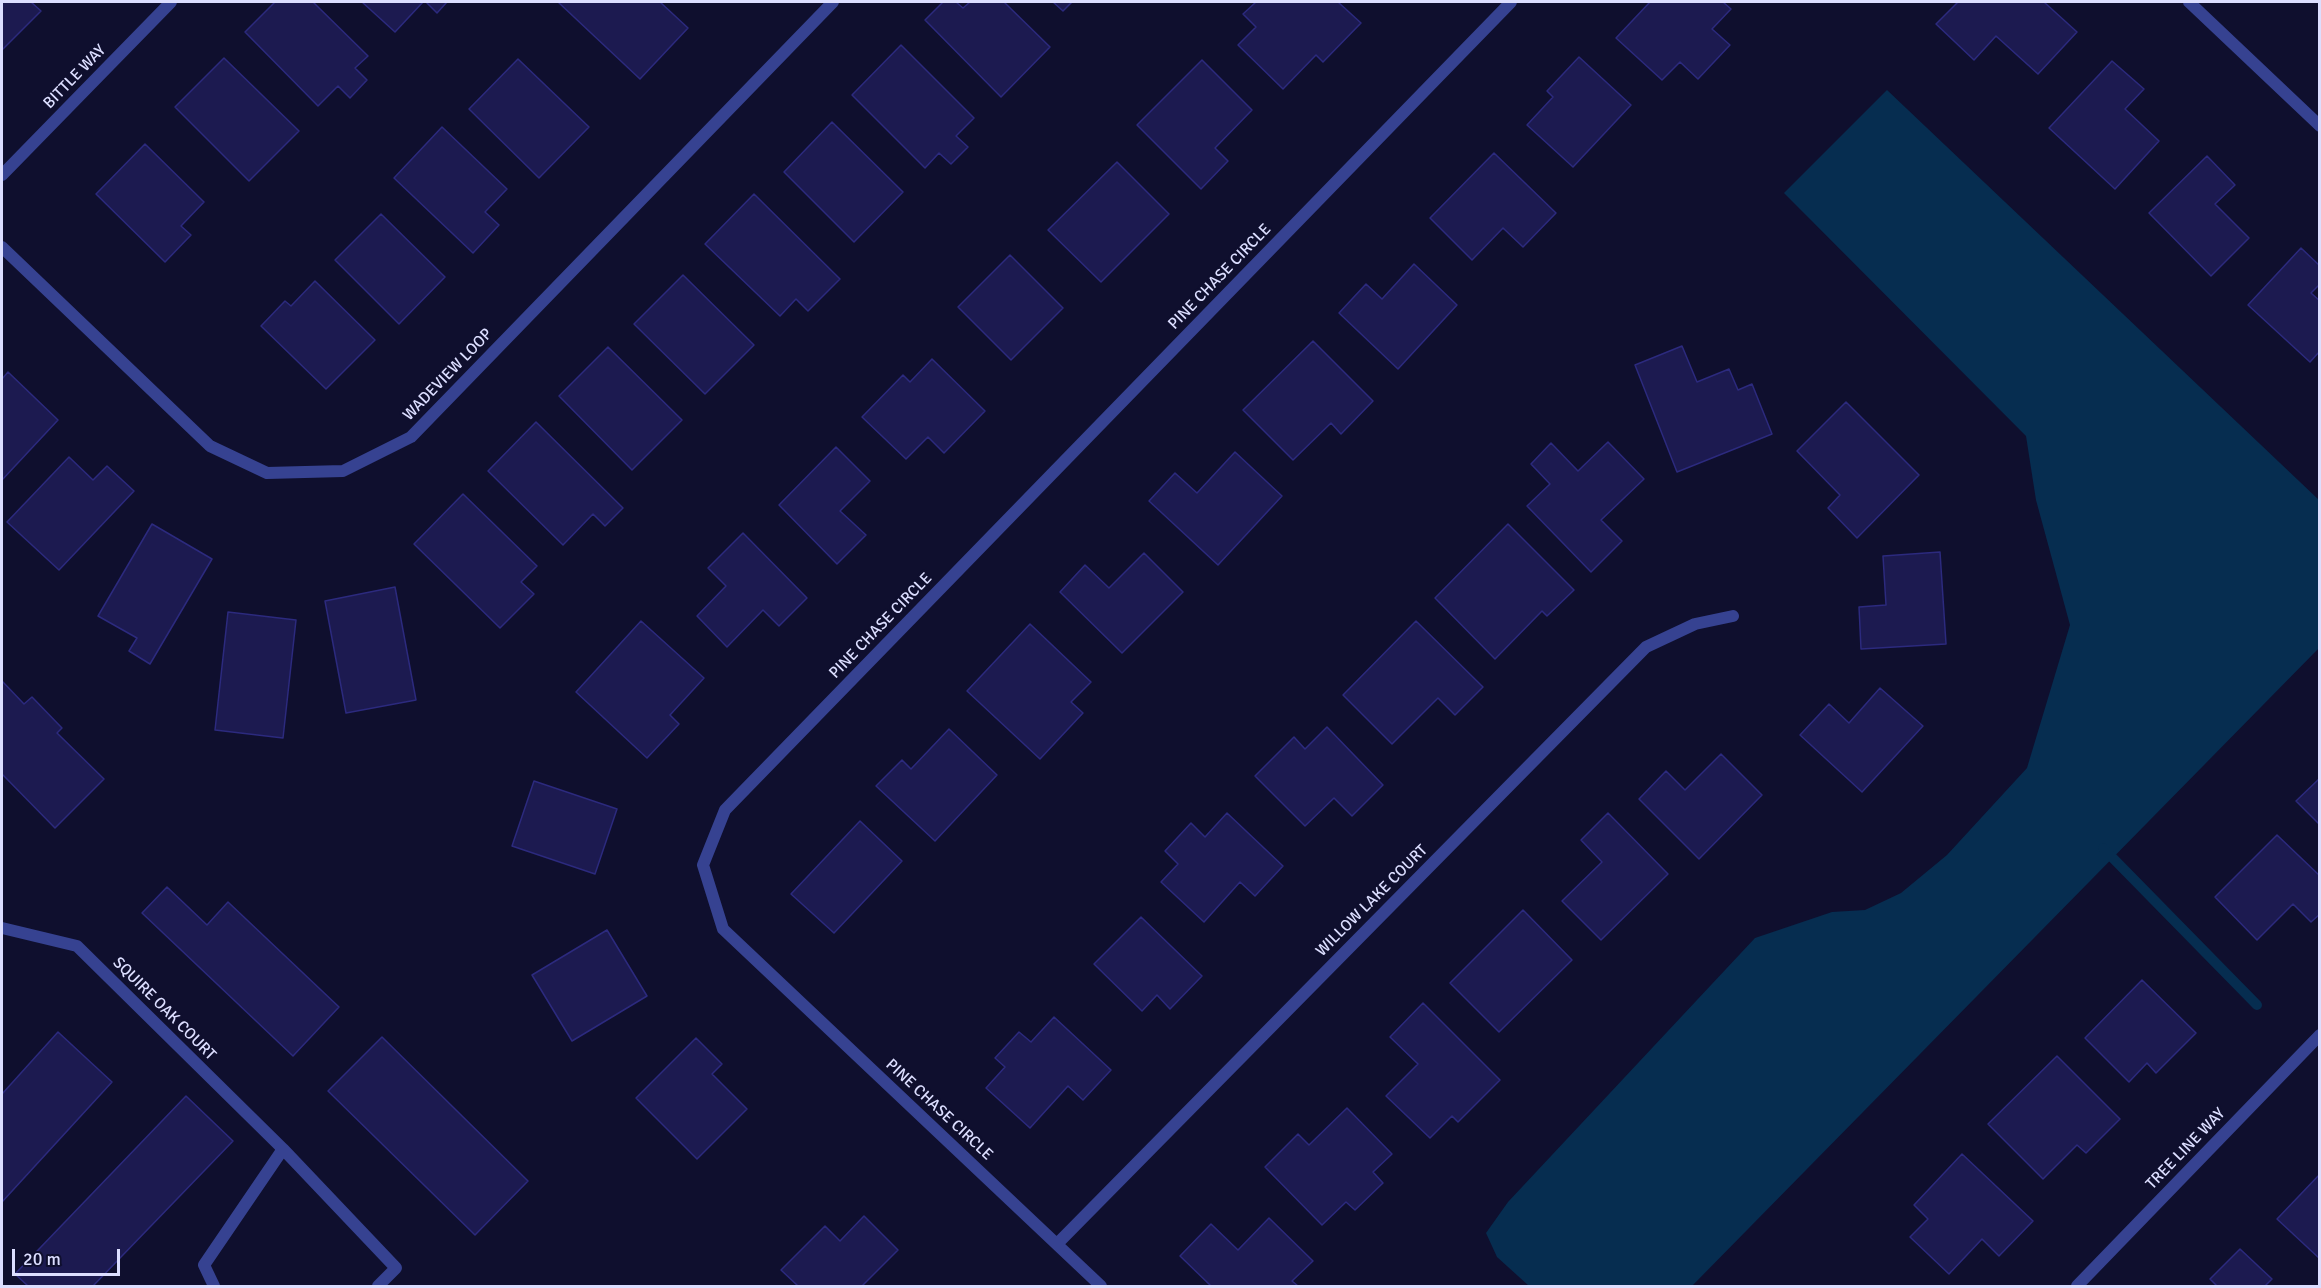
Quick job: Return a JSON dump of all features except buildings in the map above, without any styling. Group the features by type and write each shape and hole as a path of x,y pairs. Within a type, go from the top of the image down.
{"street":[{"name":"BITTLE WAY","path":"2,175 171,2"},
{"name":"WADEVIEW LOOP","path":"2,247 210,446 267,472 343,471 411,437 833,2"},
{"name":"PINE CHASE CIRCLE","path":"1101,1287 723,929 703,866 725,810 1511,2"},
{"path":"2189,2 2319,126"},
{"name":"WILLOW LAKE COURT","path":"1057,1244 1646,647 1695,624 1733,616"},
{"name":"SQUIRE OAK COURT","path":"2,928 77,946 283,1149 396,1268 378,1287"},
{"name":"TREE LINE WAY","path":"2077,1287 2319,1035"},
{"path":"214,1287 204,1265 283,1149"}],"water":[{"path":"1887,90 2319,500 2319,648 1692,1286 1529,1286 1497,1257 1486,1233 1508,1202 1755,938 1832,912 1865,910 1901,893 1947,855 2027,768 2070,625 2036,500 2026,436 1784,193"}],"waterway":[{"path":"2103,848 2257,1005"}]}
